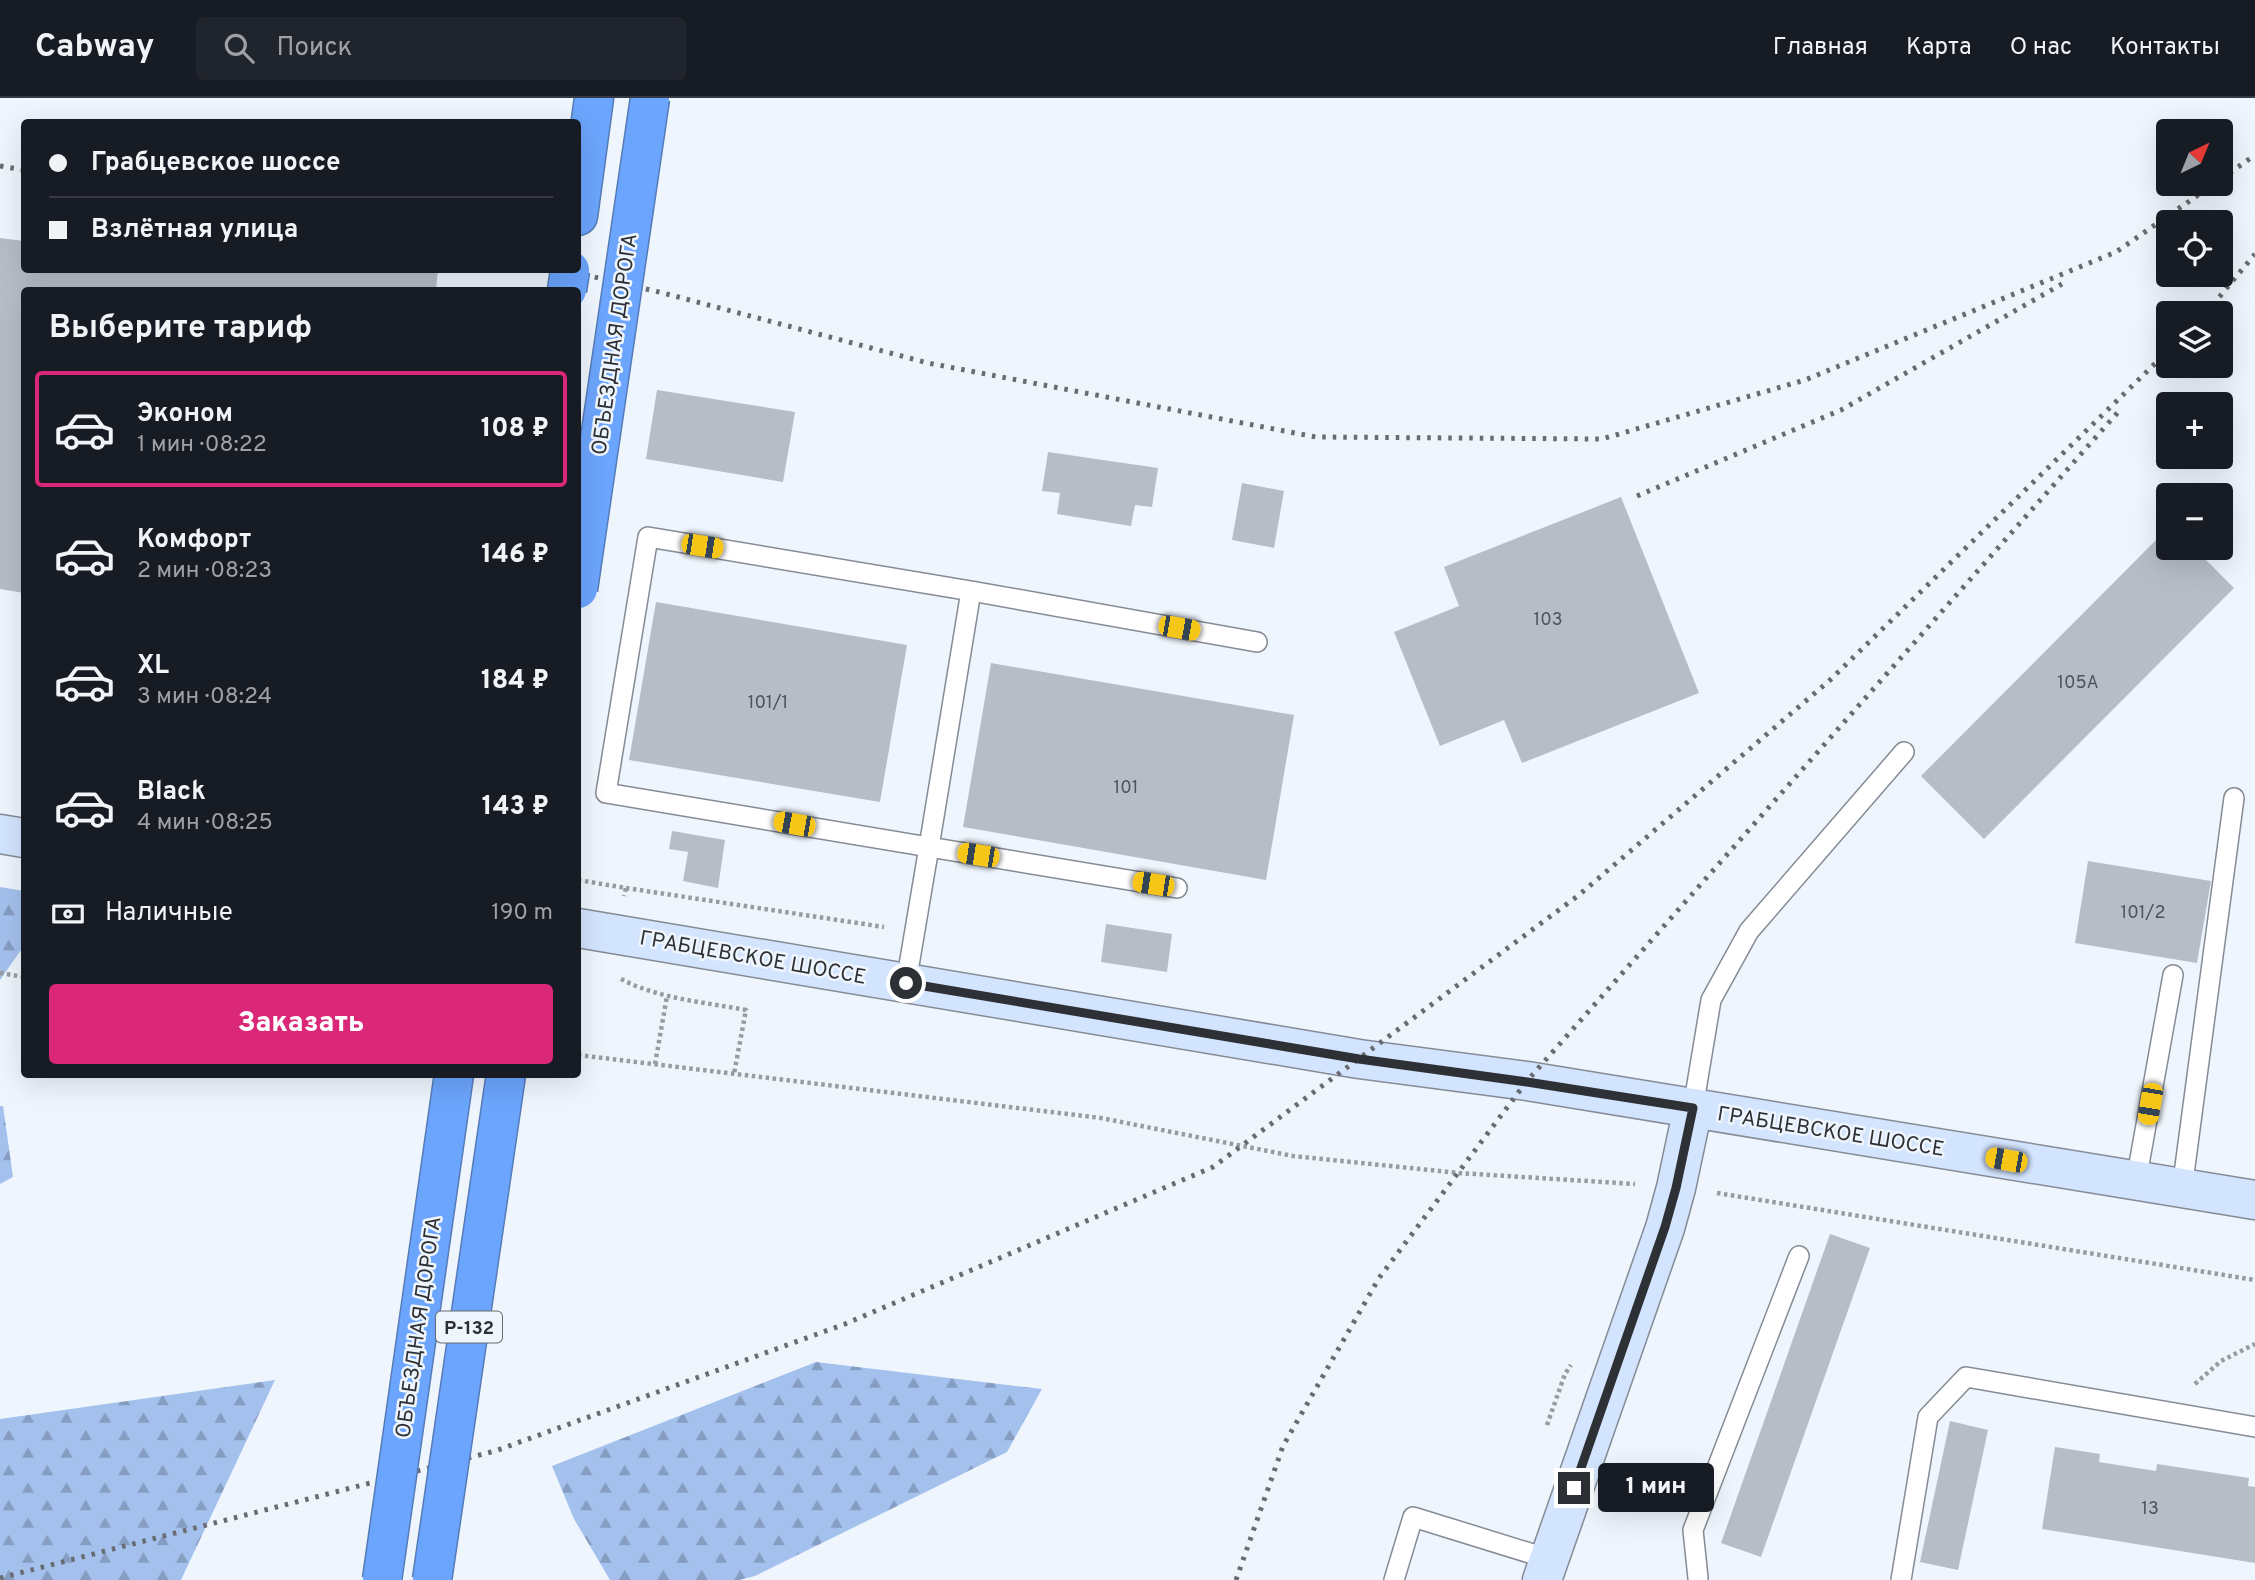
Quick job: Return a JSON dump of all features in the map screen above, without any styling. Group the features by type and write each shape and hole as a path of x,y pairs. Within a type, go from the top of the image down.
{"highway":[{"path":"581,194 594,98"},
{"name":"ОБЪЕЗДНАЯ ДОРОГА","path":"581,569 650,98"},
{"name":"ОБЪЕЗДНАЯ ДОРОГА","path":"382,1580 453,1078"},
{"name":"Р-132","path":"432,1580 505,1078"}],"main road":[{"path":"0,834 21,838"},
{"name":"ГРАБЦЕВСКОЕ ШОССЕ","path":"581,929 1359,1059 1693,1108 2255,1200"},
{"path":"1546,1570 1665,1227 1693,1108"}],"lane":[{"path":"1177,888 606,793 648,537 1257,642"},
{"path":"906,983 971,591"},
{"path":"1693,1108 1711,1000 1749,931 1904,752"},
{"path":"2182,1189 2234,798"},
{"path":"2136,1181 2173,975"},
{"path":"1700,1579 1693,1530 1799,1256"},
{"path":"1901,1580 1928,1417 1966,1377 2255,1426"},
{"path":"1394,1580 1413,1517 1546,1570"}],"path":[{"path":"625,888 915,932"},
{"path":"0,973 21,976"},
{"path":"655,1065 667,996 746,1010 734,1074"},
{"path":"581,1055 1101,1118 1293,1156 1459,1173 1676,1188 2255,1280"},
{"path":"2164,1411 2221,1361 2255,1345"}],"green space":[{"path":"0,887 21,890 21,950 0,980"},
{"path":"0,1106 3,1106 13,1177 0,1184"},
{"path":"816,1362 1042,1389 1007,1452 755,1576 739,1580 610,1580 574,1519 552,1466"},
{"path":"275,1380 181,1580 0,1580 0,1419"}],"building":[{"path":"0,238 21,241 21,273 438,273 436,287 21,287 21,592 0,589"},
{"path":"657,390 795,412 783,482 646,459"},
{"path":"1048,452 1158,468 1152,507 1135,505 1131,526 1057,514 1060,493 1042,491"},
{"path":"1242,483 1284,491 1274,548 1232,540"},
{"path":"1621,497 1699,693 1522,763 1504,720 1440,746 1394,632 1459,606 1444,567"},
{"path":"2156,540 2156,560 2206,560 2234,588 1984,839 1921,776"},
{"path":"656,602 907,645 880,802 629,760"},
{"path":"991,663 1294,715 1266,880 963,827"},
{"path":"672,831 725,840 718,888 683,881 688,852 669,849"},
{"path":"2088,861 2211,881 2197,963 2075,943"},
{"path":"1106,924 1172,934 1167,972 1101,962"},
{"path":"1830,1234 1870,1248 1761,1557 1721,1543"},
{"path":"1950,1421 1988,1430 1958,1570 1920,1562"},
{"path":"2055,1447 2100,1454 2099,1462 2156,1471 2157,1464 2249,1478 2248,1486 2255,1487 2255,1563 2042,1529"}],"railway":[{"path":"2233,171 2255,155"},
{"path":"0,166 21,170"},
{"path":"577,273 928,363 1316,437 1602,439 1805,380 2116,252 2197,196"},
{"path":"2216,301 2255,254"},
{"path":"1637,496 1841,410 2062,284"},
{"path":"0,1578 495,1451 845,1324 1213,1167 1579,895 1829,681 2156,363"},
{"path":"1236,1580 1283,1446 1379,1278 1527,1081 2119,411"}],"route":[{"path":"906,983 1359,1059 1693,1108 1665,1227 1574,1488"}]}
